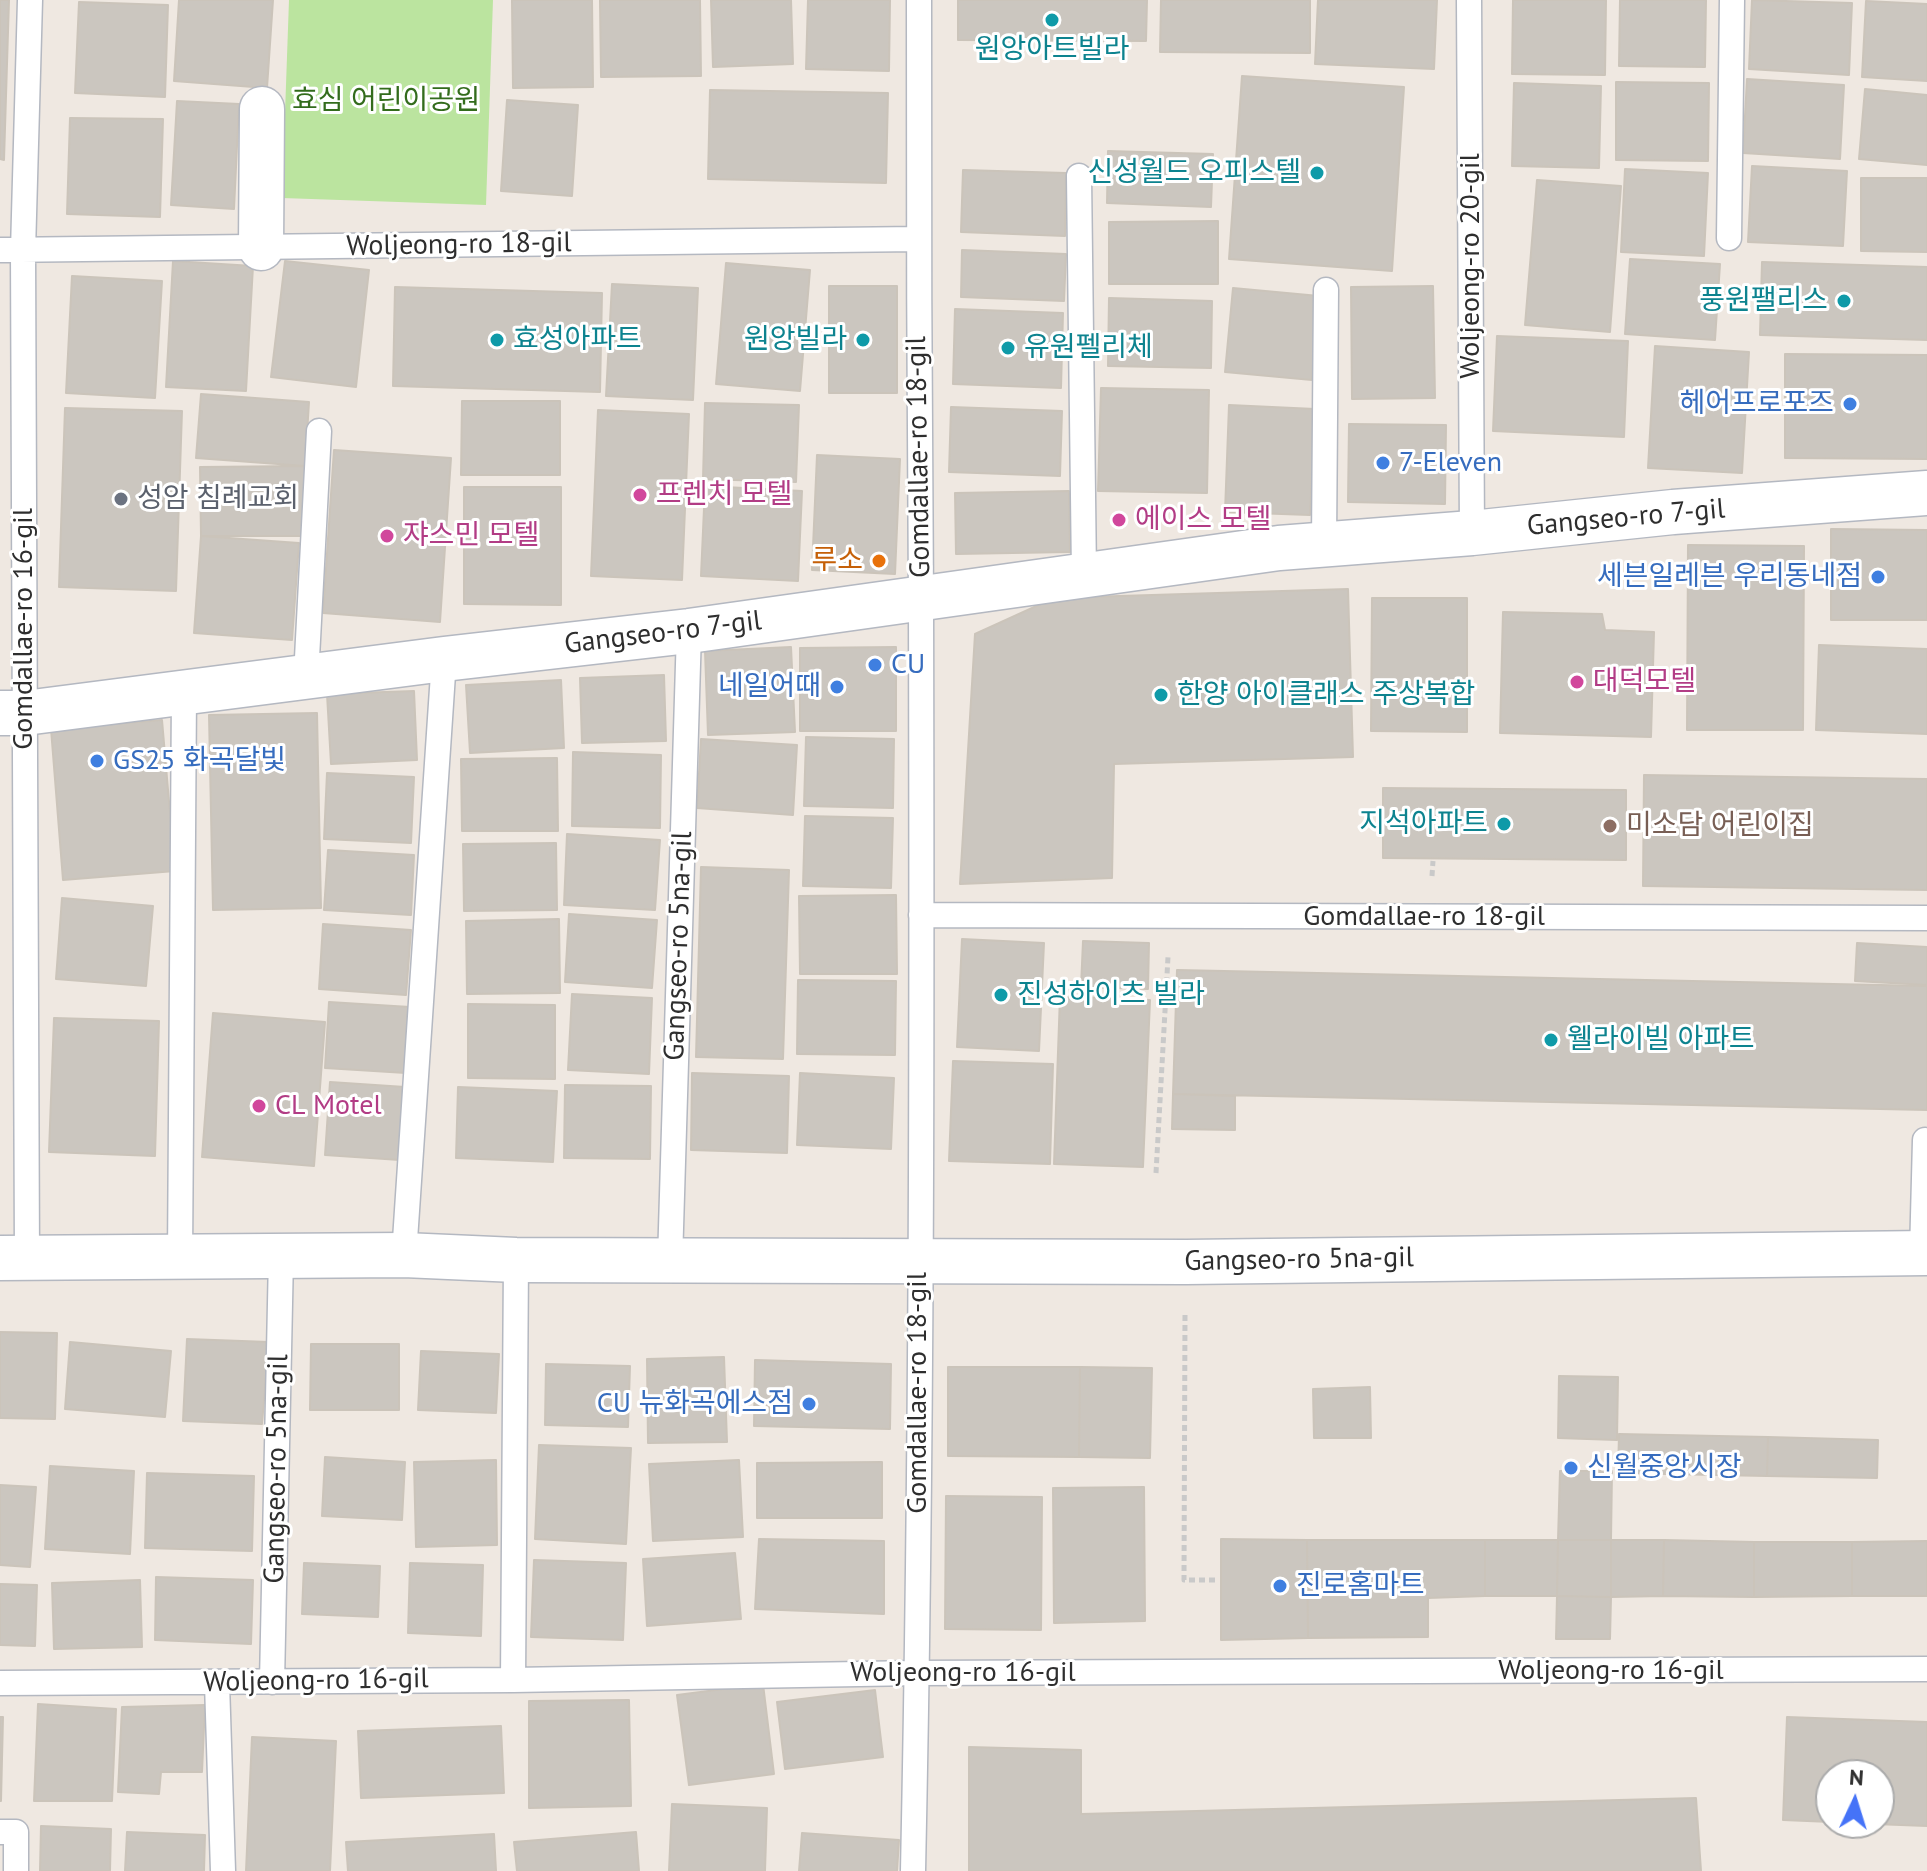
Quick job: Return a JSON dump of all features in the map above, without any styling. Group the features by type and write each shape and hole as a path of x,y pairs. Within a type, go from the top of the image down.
{"street":[{"path":"261,248 262,109"},
{"name":"Gangseo-ro 7-gil","path":"12,713 689,631 1324,543 1927,493"},
{"name":"Gangseo-ro 5na-gil","path":"14,1258 404,1255 516,1260 1186,1262 1924,1254"}],"lane":[{"name":"Gomdallae-ro 16-gil","path":"14,1258 12,250 30,0"},
{"name":"Gomdallae-ro 18-gil","path":"913,1871 921,915 917,239 919,0"},
{"name":"Woljeong-ro 20-gil","path":"1469,0 1472,533"},
{"path":"1729,238 1732,0"},
{"path":"1079,176 1084,575"},
{"name":"Woljeong-ro 18-gil","path":"12,250 917,239"},
{"path":"1324,543 1326,290"},
{"path":"306,677 319,431"},
{"name":"Gangseo-ro 5na-gil","path":"670,1261 689,631"},
{"path":"404,1255 444,659"},
{"path":"180,1257 184,693"},
{"name":"Gomdallae-ro 18-gil","path":"921,915 1927,918"},
{"path":"1924,1254 1925,1140"},
{"name":"Gangseo-ro 5na-gil","path":"272,1682 281,1256"},
{"path":"513,1680 516,1260"},
{"name":"Woljeong-ro 16-gil","path":"0,1683 513,1680 917,1673 1927,1669"},
{"path":"217,1683 223,1871"},
{"path":"0,1832 16,1832 16,1871"}],"path":[{"path":"1156,1173 1170,916"},
{"path":"1186,1262 1184,1580 1216,1580"}],"green space":[{"name":"효심 어린이공원","path":"289,0 493,0 486,205 282,198"}],"building":[{"path":"0,0 9,0 4,160 0,159"},
{"path":"179,0 273,0 267,88 174,81"},
{"path":"512,0 592,0 593,87 513,88"},
{"path":"600,0 700,0 701,76 601,77"},
{"path":"711,0 791,0 793,64 713,67"},
{"path":"808,0 890,0 889,71 806,69"},
{"name":"원앙아트빌라","path":"958,0 1147,0 1146,41 958,40"},
{"path":"1161,0 1310,0 1310,53 1160,52"},
{"path":"1318,0 1437,0 1434,69 1315,64"},
{"path":"1513,0 1606,0 1605,75 1512,74"},
{"path":"1620,0 1706,0 1705,67 1619,66"},
{"path":"1752,0 1852,3 1849,75 1749,69"},
{"path":"1866,1 1927,4 1927,81 1862,77"},
{"path":"79,2 168,5 165,97 75,93"},
{"name":"신성월드 오피스텔","path":"1242,76 1404,87 1392,271 1229,259"},
{"path":"1747,79 1844,85 1840,159 1743,153"},
{"path":"1616,82 1709,83 1708,161 1616,160"},
{"path":"1514,83 1601,86 1599,168 1512,166"},
{"path":"1865,89 1927,95 1927,165 1859,159"},
{"path":"710,90 888,93 886,183 708,179"},
{"path":"507,100 578,105 572,196 501,191"},
{"path":"177,101 239,104 234,209 171,205"},
{"path":"70,118 163,119 160,217 67,214"},
{"path":"1108,151 1213,154 1211,207 1107,203"},
{"path":"1752,166 1847,171 1843,246 1748,242"},
{"path":"1625,169 1708,173 1704,256 1621,252"},
{"path":"963,170 1066,173 1065,236 961,232"},
{"path":"1861,178 1927,178 1927,252 1861,251"},
{"path":"1537,180 1621,186 1610,332 1525,325"},
{"path":"1218,221 1218,284 1109,284 1109,222"},
{"path":"962,250 1066,254 1064,301 961,297"},
{"path":"1630,259 1720,264 1715,340 1625,334"},
{"path":"173,261 253,266 246,391 166,387"},
{"path":"285,261 369,270 356,387 271,377"},
{"name":"풍원팰리스","path":"1762,262 1927,267 1927,340 1760,335"},
{"path":"726,263 810,270 800,391 716,384"},
{"path":"72,276 162,281 155,398 66,393"},
{"path":"612,284 698,288 693,400 606,396"},
{"name":"원앙빌라","path":"829,286 897,286 897,393 829,393"},
{"path":"1433,286 1435,398 1352,399 1351,287"},
{"name":"효성아파트","path":"395,287 602,293 600,392 393,386"},
{"path":"1233,288 1319,296 1312,380 1225,372"},
{"path":"1109,298 1212,301 1211,368 1108,366"},
{"name":"유원펠리체","path":"955,309 1063,313 1061,388 953,384"},
{"path":"1497,336 1628,341 1624,437 1493,431"},
{"path":"1655,346 1749,352 1742,473 1648,468"},
{"path":"1785,354 1927,355 1927,459 1785,458"},
{"path":"1101,388 1209,390 1207,493 1098,491"},
{"path":"201,394 309,402 305,466 196,458"},
{"path":"462,401 560,401 560,475 461,475"},
{"path":"705,403 799,405 796,482 703,479"},
{"path":"1229,405 1315,409 1310,515 1225,512"},
{"path":"951,407 1062,411 1060,476 949,472"},
{"name":"성암 침례교회","path":"65,408 182,411 176,591 59,587"},
{"name":"프렌치 모텔","path":"598,410 689,414 682,580 591,576"},
{"path":"1349,424 1446,425 1445,504 1348,502"},
{"name":"쟈스민 모텔","path":"334,450 451,458 440,622 323,613"},
{"path":"817,455 900,459 895,574 812,570"},
{"path":"305,466 305,536 201,536 200,467"},
{"path":"705,486 802,491 798,581 701,576"},
{"path":"464,487 561,487 561,605 464,604"},
{"path":"1069,491 1070,552 956,554 955,493"},
{"path":"1831,529 1927,530 1927,620 1831,620"},
{"path":"201,536 299,543 292,640 194,633"},
{"path":"1688,545 1804,546 1803,730 1687,730"},
{"name":"한양 아이클래스 주상복합","path":"1348,589 1353,757 1114,764 1112,878 960,884 975,634 1054,598"},
{"path":"1372,598 1467,598 1467,732 1371,731"},
{"name":"대덕모텔","path":"1503,612 1602,614 1605,630 1654,632 1651,737 1500,733"},
{"path":"1819,645 1927,649 1927,734 1816,730"},
{"path":"791,647 795,732 708,735 705,651"},
{"path":"896,647 896,731 800,731 800,648"},
{"path":"664,675 666,741 582,743 580,678"},
{"path":"561,680 564,748 470,753 466,685"},
{"path":"414,691 417,760 331,764 327,694"},
{"path":"317,713 321,908 213,910 209,715"},
{"path":"162,720 175,871 63,880 51,729"},
{"path":"806,737 894,739 893,808 804,806"},
{"path":"701,739 797,745 793,815 697,808"},
{"path":"573,752 661,755 660,828 572,826"},
{"path":"557,758 558,831 462,831 461,759"},
{"path":"327,773 414,777 411,843 324,839"},
{"path":"1644,775 1927,779 1927,890 1643,886"},
{"name":"지석아파트","path":"1383,788 1626,790 1626,860 1383,858"},
{"path":"805,816 893,818 891,888 803,886"},
{"path":"567,834 660,840 655,910 564,905"},
{"path":"556,843 557,910 464,911 463,844"},
{"path":"328,850 414,855 411,915 324,910"},
{"path":"701,867 789,870 783,1059 696,1057"},
{"path":"896,895 897,974 800,974 799,896"},
{"path":"62,898 153,906 146,986 56,979"},
{"path":"569,914 657,920 652,988 565,982"},
{"path":"559,919 560,993 467,994 466,921"},
{"path":"323,924 411,930 406,995 319,989"},
{"name":"진성하이츠 빌라","path":"962,939 1044,943 1039,1051 957,1047"},
{"path":"1083,941 1149,943 1148,989 1081,987"},
{"path":"1857,943 1927,947 1927,985 1855,981"},
{"name":"웰라이빌 아파트","path":"1177,970 1927,986 1927,1110 1173,1094"},
{"path":"798,980 896,981 895,1055 797,1054"},
{"path":"572,994 652,998 649,1074 568,1070"},
{"path":"1060,996 1150,1000 1143,1167 1054,1164"},
{"path":"329,1002 410,1007 406,1073 325,1068"},
{"path":"468,1004 555,1005 555,1079 468,1078"},
{"path":"213,1013 325,1022 314,1166 202,1157"},
{"path":"54,1018 159,1021 155,1156 49,1152"},
{"path":"953,1061 1053,1064 1050,1164 949,1161"},
{"path":"692,1073 789,1076 787,1153 691,1150"},
{"path":"800,1073 894,1078 891,1149 797,1145"},
{"path":"330,1082 405,1087 400,1160 325,1155"},
{"path":"565,1085 651,1086 650,1159 564,1158"},
{"path":"458,1087 557,1091 553,1162 456,1158"},
{"path":"1173,1094 1235,1096 1235,1130 1172,1129"},
{"path":"0,1332 57,1333 55,1419 0,1418"},
{"path":"187,1339 269,1342 262,1424 183,1421"},
{"path":"70,1342 171,1351 165,1417 65,1409"},
{"path":"311,1344 399,1344 399,1410 310,1410"},
{"path":"421,1351 499,1354 496,1413 418,1410"},
{"path":"724,1357 727,1442 648,1443 647,1359"},
{"path":"755,1360 891,1364 890,1429 754,1426"},
{"path":"546,1364 630,1366 628,1427 545,1425"},
{"path":"948,1367 1080,1367 1079,1457 948,1456"},
{"path":"1080,1367 1152,1368 1150,1458 1079,1457"},
{"path":"1559,1376 1618,1377 1617,1440 1558,1438"},
{"path":"1370,1387 1371,1438 1314,1438 1313,1389"},
{"path":"1619,1434 1768,1437 1767,1476 1618,1473"},
{"path":"1768,1437 1878,1440 1877,1478 1767,1476"},
{"path":"539,1445 631,1448 626,1544 535,1539"},
{"path":"325,1457 405,1462 402,1520 322,1516"},
{"path":"496,1460 497,1545 416,1547 414,1462"},
{"path":"739,1460 743,1537 653,1541 649,1464"},
{"path":"882,1462 882,1518 757,1518 757,1463"},
{"path":"50,1466 134,1471 130,1554 45,1549"},
{"path":"1560,1471 1612,1471 1611,1540 1558,1540"},
{"path":"147,1473 254,1476 252,1551 145,1548"},
{"path":"0,1485 36,1487 30,1567 0,1565"},
{"path":"1144,1487 1145,1621 1054,1623 1053,1488"},
{"path":"946,1496 1042,1497 1041,1630 945,1629"},
{"path":"759,1539 884,1541 884,1614 755,1609"},
{"path":"1221,1539 1307,1540 1308,1638 1221,1640"},
{"path":"1307,1540 1485,1540 1485,1596 1428,1598 1428,1637 1308,1638"},
{"path":"1485,1540 1558,1540 1557,1596 1485,1596"},
{"path":"1558,1540 1611,1540 1611,1597 1557,1596"},
{"path":"1611,1540 1664,1540 1663,1596 1611,1597"},
{"path":"1664,1540 1754,1542 1754,1597 1663,1596"},
{"path":"1927,1541 1927,1596 1852,1596 1852,1542"},
{"path":"1754,1542 1852,1542 1852,1596 1754,1597"},
{"path":"735,1553 741,1619 647,1626 643,1559"},
{"path":"534,1560 626,1563 623,1640 531,1637"},
{"path":"304,1563 380,1566 378,1617 302,1614"},
{"path":"410,1563 483,1565 481,1636 408,1633"},
{"path":"156,1577 253,1580 251,1644 155,1640"},
{"path":"140,1580 142,1647 54,1649 52,1583"},
{"path":"0,1584 37,1585 35,1646 0,1645"},
{"path":"1557,1596 1611,1597 1610,1639 1556,1639"},
{"path":"763,1684 774,1774 689,1785 677,1695"},
{"path":"875,1690 883,1757 785,1769 777,1702"},
{"path":"629,1700 631,1806 529,1808 529,1701"},
{"path":"38,1704 116,1709 112,1801 34,1801"},
{"path":"205,1705 202,1772 161,1772 159,1794 118,1792 122,1707"},
{"path":"0,1717 3,1717 1,1801 0,1801"},
{"path":"1787,1717 1927,1722 1927,1826 1895,1825 1895,1759 1815,1759 1815,1821 1783,1820"},
{"path":"501,1726 504,1793 361,1798 358,1731"},
{"path":"252,1737 336,1741 330,1871 246,1871"},
{"path":"969,1747 1081,1750 1081,1814 1696,1798 1701,1871 969,1871"},
{"path":"672,1804 767,1808 765,1871 669,1871"},
{"path":"41,1826 111,1829 110,1871 40,1871"},
{"path":"127,1832 205,1835 204,1871 125,1871"},
{"path":"636,1832 639,1871 517,1871 514,1842"},
{"path":"802,1833 899,1840 897,1871 799,1871"},
{"path":"494,1834 496,1871 348,1871 346,1842"}],"place":[{"name":"원앙아트빌라","path":"1052,20"},
{"name":"신성월드 오피스텔","path":"1317,173"},
{"name":"풍원팰리스","path":"1844,301"},
{"name":"효성아파트","path":"497,340"},
{"name":"원앙빌라","path":"863,340"},
{"name":"유원펠리체","path":"1008,348"},
{"name":"헤어프로포즈","path":"1850,404"},
{"name":"7-Eleven","path":"1383,463"},
{"name":"프렌치 모텔","path":"640,495"},
{"name":"성암 침례교회","path":"121,499"},
{"name":"에이스 모텔","path":"1119,520"},
{"name":"쟈스민 모텔","path":"387,536"},
{"name":"루소","path":"879,561"},
{"name":"세븐일레븐 우리동네점","path":"1878,577"},
{"name":"CU","path":"875,665"},
{"name":"대덕모텔","path":"1577,682"},
{"name":"네일어때","path":"837,687"},
{"name":"한양 아이클래스 주상복합","path":"1161,695"},
{"name":"GS25 화곡달빛","path":"97,761"},
{"name":"지석아파트","path":"1504,824"},
{"name":"미소담 어린이집","path":"1610,826"},
{"name":"진성하이츠 빌라","path":"1001,995"},
{"name":"웰라이빌 아파트","path":"1551,1040"},
{"name":"CL Motel","path":"259,1106"},
{"name":"CU 뉴화곡에스점","path":"809,1404"},
{"name":"신월중앙시장","path":"1571,1468"},
{"name":"진로홈마트","path":"1280,1586"}]}
